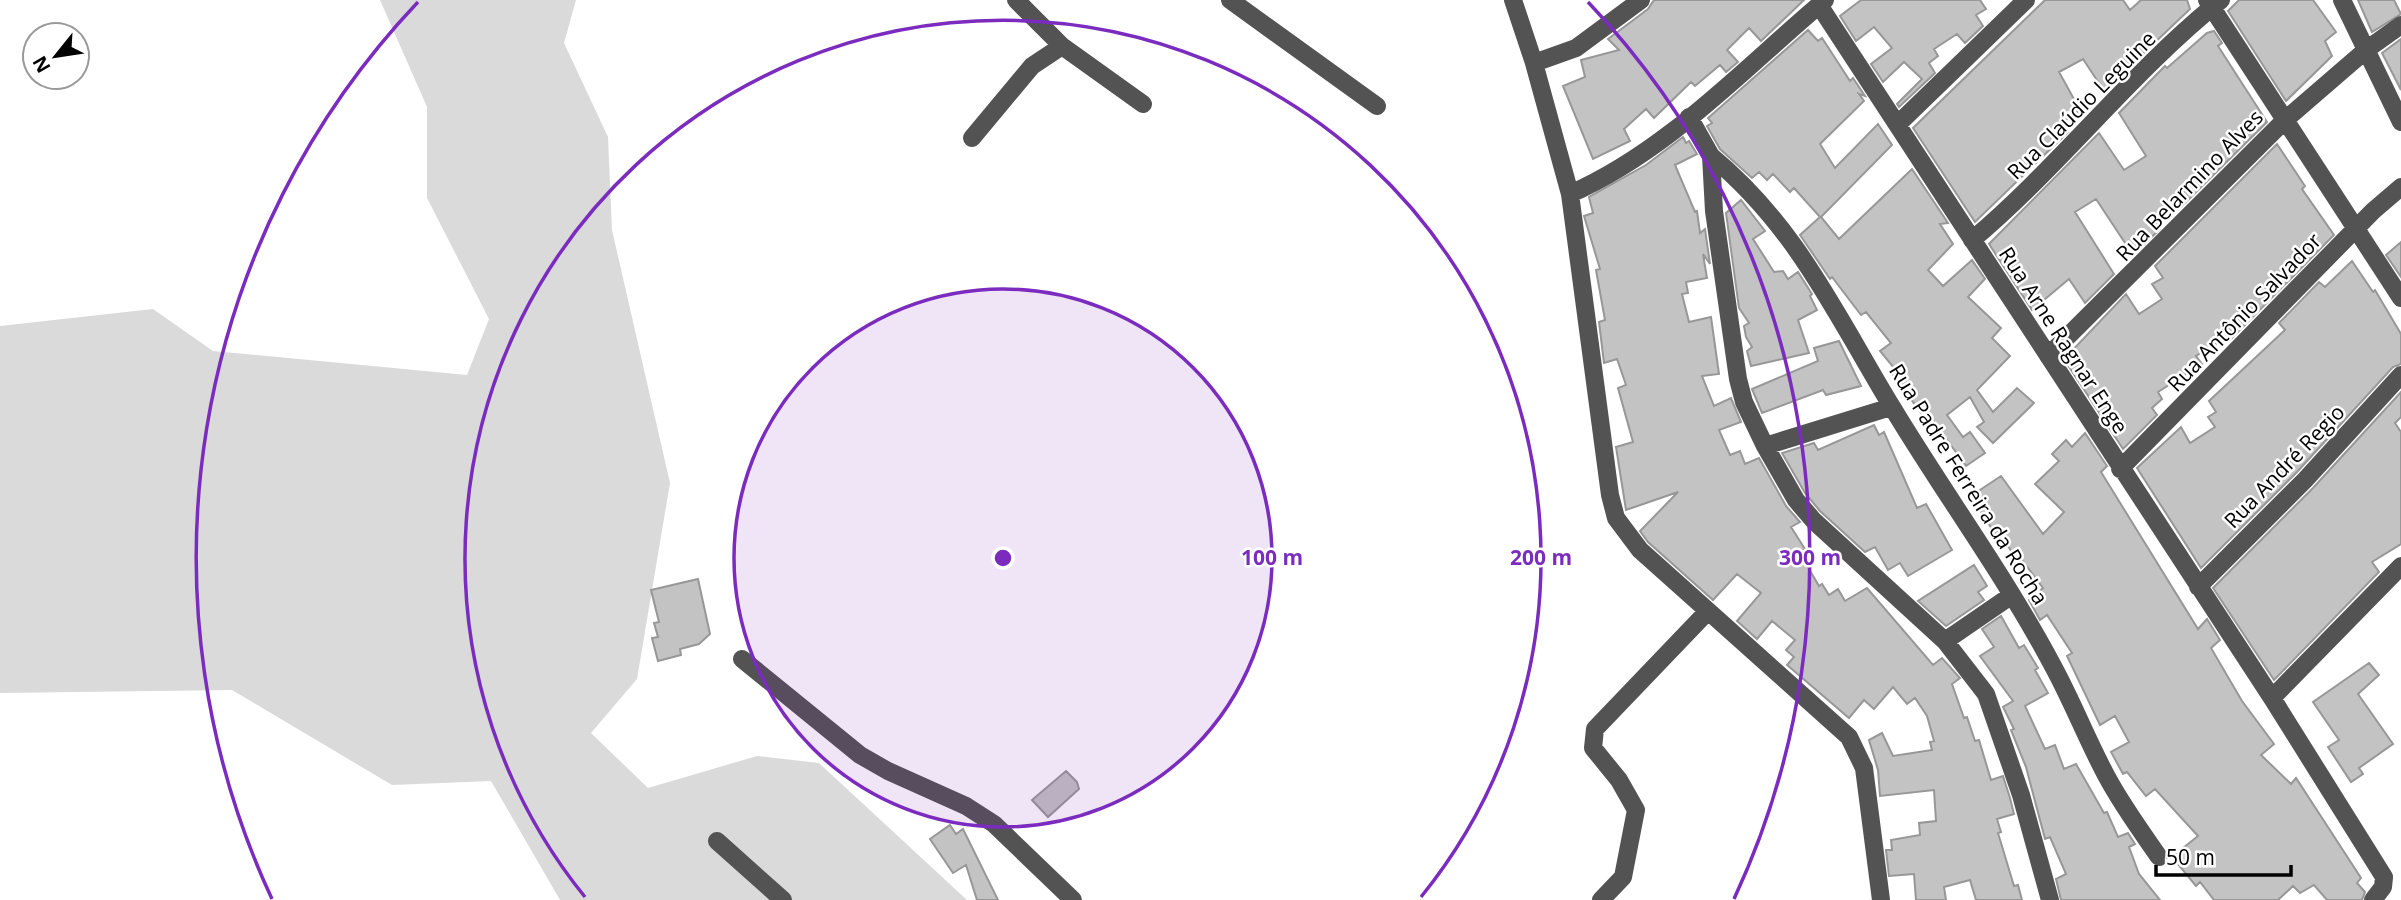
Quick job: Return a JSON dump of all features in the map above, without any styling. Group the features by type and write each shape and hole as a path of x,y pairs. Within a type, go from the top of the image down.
{"street":[{"path":"1016,0 1062,46 1143,104"},
{"path":"1230,0 1377,106"},
{"path":"1513,0 1534,63 1570,194 1608,482 1616,518 1640,550 1849,737 1859,752 1871,805 1881,900"},
{"path":"1534,63 1576,48 1641,0"},
{"path":"1898,124 2026,0"},
{"path":"2342,0 2401,122"},
{"path":"1570,194 1632,161 1689,117 1822,2"},
{"name":"Rua Arne Ragnar Enge","path":"1822,2 2120,469 2272,698 2384,877 2384,887 2373,900"},
{"path":"2213,3 2285,120 2401,298"},
{"name":"Rua Claúdio Leguine","path":"1972,240 2015,203 2090,122 2213,3"},
{"name":"Rua Belarmino Alves","path":"2048,356 2285,120 2366,50 2401,25"},
{"path":"972,138 1032,66 1062,46"},
{"name":"Rua Padre Ferreira da Rocha","path":"1689,117 1711,156 1738,178 1782,225 1848,328 1892,407 2012,594 2055,668 2107,778 2159,857"},
{"name":"Rua Padre Ferreira da Rocha","path":"1711,156 1714,211 1738,379 1765,446 1796,500 1814,521 1945,641 1986,694 1997,720 2050,900"},
{"name":"Rua Antônio Salvador","path":"2120,469 2355,229 2401,187"},
{"name":"Rua André Regio","path":"2198,587 2305,480 2401,375"},
{"path":"1765,446 1892,407"},
{"path":"2272,698 2401,566"},
{"path":"1945,641 2012,594"},
{"path":"1601,900 1623,877 1636,810 1619,780 1593,748 1595,729 1708,611"},
{"path":"742,659 860,755 888,771 966,806 994,824 1073,900"},
{"path":"717,841 783,900"}],"shaded area":[{"path":"380,0 576,0 564,43 608,137 612,230 670,483 637,679 591,733 648,788 757,756 819,763 967,900 560,900 491,781 392,785 232,690 0,693 0,326 153,309 213,351 467,375 489,319 427,198 427,107"}],"building":[{"path":"1654,0 1804,0 1761,41 1749,28 1727,50 1738,62 1726,72 1720,65 1695,86 1691,82 1654,118 1646,109 1624,129 1630,141 1593,159 1563,86 1585,77 1581,60 1619,50 1608,39 1648,9"},
{"path":"1861,0 1980,0 1986,9 1976,15 1983,26 1965,43 1957,34 1934,49 1938,56 1929,63 1935,73 1899,107 1897,104 1922,79 1904,62 1883,82 1871,64 1892,48 1874,27 1856,41 1840,16"},
{"path":"2045,0 2123,0 2130,10 2141,0 2187,0 2190,9 2104,91 2083,59 2059,72 2080,110 2062,123 2068,132 1975,222 1913,128"},
{"path":"2239,0 2313,0 2336,32 2325,41 2332,56 2286,101 2228,11"},
{"path":"2358,0 2394,0 2401,14 2372,32"},
{"path":"1808,30 1818,41 1822,38 1850,81 1853,78 1865,96 1859,94 1864,101 1820,144 1835,168 1878,124 1892,145 1821,217 1839,239 1912,169 1948,223 1940,224 1953,244 1928,270 1943,286 1972,260 1985,279 1968,297 2001,328 1992,338 2010,356 1977,390 1993,412 2017,388 2034,403 1993,443 1977,427 1984,422 1970,397 1947,415 1963,437 1970,432 1985,453 1966,466 1928,414 1924,417 1891,372 1895,369 1880,351 1891,343 1866,312 1861,315 1832,277 1830,279 1800,235 1820,217 1794,188 1790,192 1773,174 1767,180 1759,172 1752,178 1720,149 1707,126 1712,123 1708,118"},
{"path":"2214,31 2222,43 2218,46 2267,122 2179,209 2175,203 2153,218 2160,229 2133,255 2096,199 2075,212 2114,274 2085,303 2069,279 2032,310 1989,244 2099,133 2124,170 2146,156 2119,113 2165,66 2167,68 2207,33"},
{"path":"2401,39 2401,90 2382,53"},
{"path":"1683,137 1697,154 1675,165 1695,212 1697,211 1700,233 1705,229 1710,264 1703,254 1707,278 1686,282 1688,293 1682,294 1689,322 1711,317 1719,374 1702,376 1714,406 1731,398 1741,422 1719,430 1730,455 1740,451 1745,464 1759,458 1786,506 1800,522 1791,527 1805,549 1799,552 1819,586 1822,584 1829,595 1838,589 1845,601 1867,588 1933,665 1942,658 1960,678 1952,684 1964,718 1967,717 1975,741 1979,740 1991,780 2003,776 2010,798 2014,814 1997,819 2001,832 1998,833 2014,886 2018,885 2022,900 1976,900 1970,880 1944,887 1946,900 1916,900 1914,874 1889,876 1886,850 1892,850 1891,840 1920,835 1919,823 1936,821 1934,790 1880,796 1878,770 1869,740 1882,733 1893,756 1932,750 1930,742 1934,741 1927,716 1915,698 1907,704 1893,687 1874,709 1864,700 1849,718 1787,665 1794,657 1786,650 1795,640 1772,621 1757,639 1737,621 1761,593 1737,574 1713,600 1648,542 1640,531 1678,492 1626,510 1616,447 1633,442 1618,388 1626,385 1617,359 1604,363 1599,322 1605,320 1596,270 1600,269 1584,216 1593,213 1589,197 1646,165"},
{"path":"2277,144 2305,186 2302,189 2334,235 2231,339 2229,336 2196,356 2202,364 2158,392 2162,399 2152,408 2157,415 2123,449 2064,359 2126,294 2139,314 2162,299 2152,284 2163,278 2155,266"},
{"path":"1741,200 1765,231 1753,239 1774,272 1783,271 1788,279 1798,272 1812,294 1810,296 1817,310 1798,320 1809,353 1751,366 1747,351 1752,347 1744,326 1749,323 1739,308 1726,213"},
{"path":"2401,242 2401,277 2386,255"},
{"path":"2352,261 2373,292 2375,290 2401,334 2401,364 2393,367 2297,472 2201,568 2137,468 2181,427 2190,443 2215,427 2208,417 2216,412 2209,401 2285,330 2279,323 2319,282 2325,287"},
{"path":"1839,341 1861,386 1826,395 1823,390 1762,413 1752,389 1818,361 1814,348"},
{"path":"2401,392 2401,417 2395,423 2401,432 2401,544 2372,562 2379,572 2274,680 2213,588 2313,488"},
{"path":"1874,425 1879,435 1884,432 1917,508 1926,504 1952,550 1908,576 1900,563 1888,570 1875,547 1865,552 1820,511 1805,493 1782,453 1814,443 1818,450"},
{"path":"2085,433 2107,466 2101,472 2198,629 2207,619 2220,640 2211,648 2242,701 2274,744 2261,755 2291,784 2296,778 2361,878 2357,883 2365,892 2362,900 2327,900 2314,885 2300,893 2293,886 2278,900 2214,900 2200,882 2196,886 2172,857 2198,836 2155,789 2146,796 2127,772 2123,774 2111,752 2129,742 2115,716 2100,725 2067,656 2072,653 2047,615 2040,620 2029,600 2043,588 2002,538 1999,540 1971,496 2001,476 2043,534 2064,512 2035,484 2059,461 2052,454 2066,440 2072,447"},
{"path":"1974,565 1987,586 1978,592 1984,600 1946,626 1918,601"},
{"path":"698,579 710,634 699,644 680,649 681,655 658,661 652,638 658,637 654,623 659,622 651,590"},
{"path":"2001,616 2019,648 2024,645 2038,668 2035,670 2048,693 2025,706 2045,749 2055,745 2064,769 2076,764 2104,813 2107,812 2118,837 2128,833 2135,844 2129,847 2139,874 2160,900 2061,900 2056,879 2066,874 2050,837 2045,839 2026,767 2011,730 2014,729 2003,707 2013,701 1980,656 1994,647 1982,629"},
{"path":"2369,663 2379,675 2358,694 2393,744 2359,768 2363,774 2351,782 2328,747 2339,740 2313,702"},
{"path":"1066,771 1077,782 1079,789 1048,817 1032,800"},
{"path":"950,825 956,834 963,829 998,900 977,900 966,865 953,873 930,839"}]}
